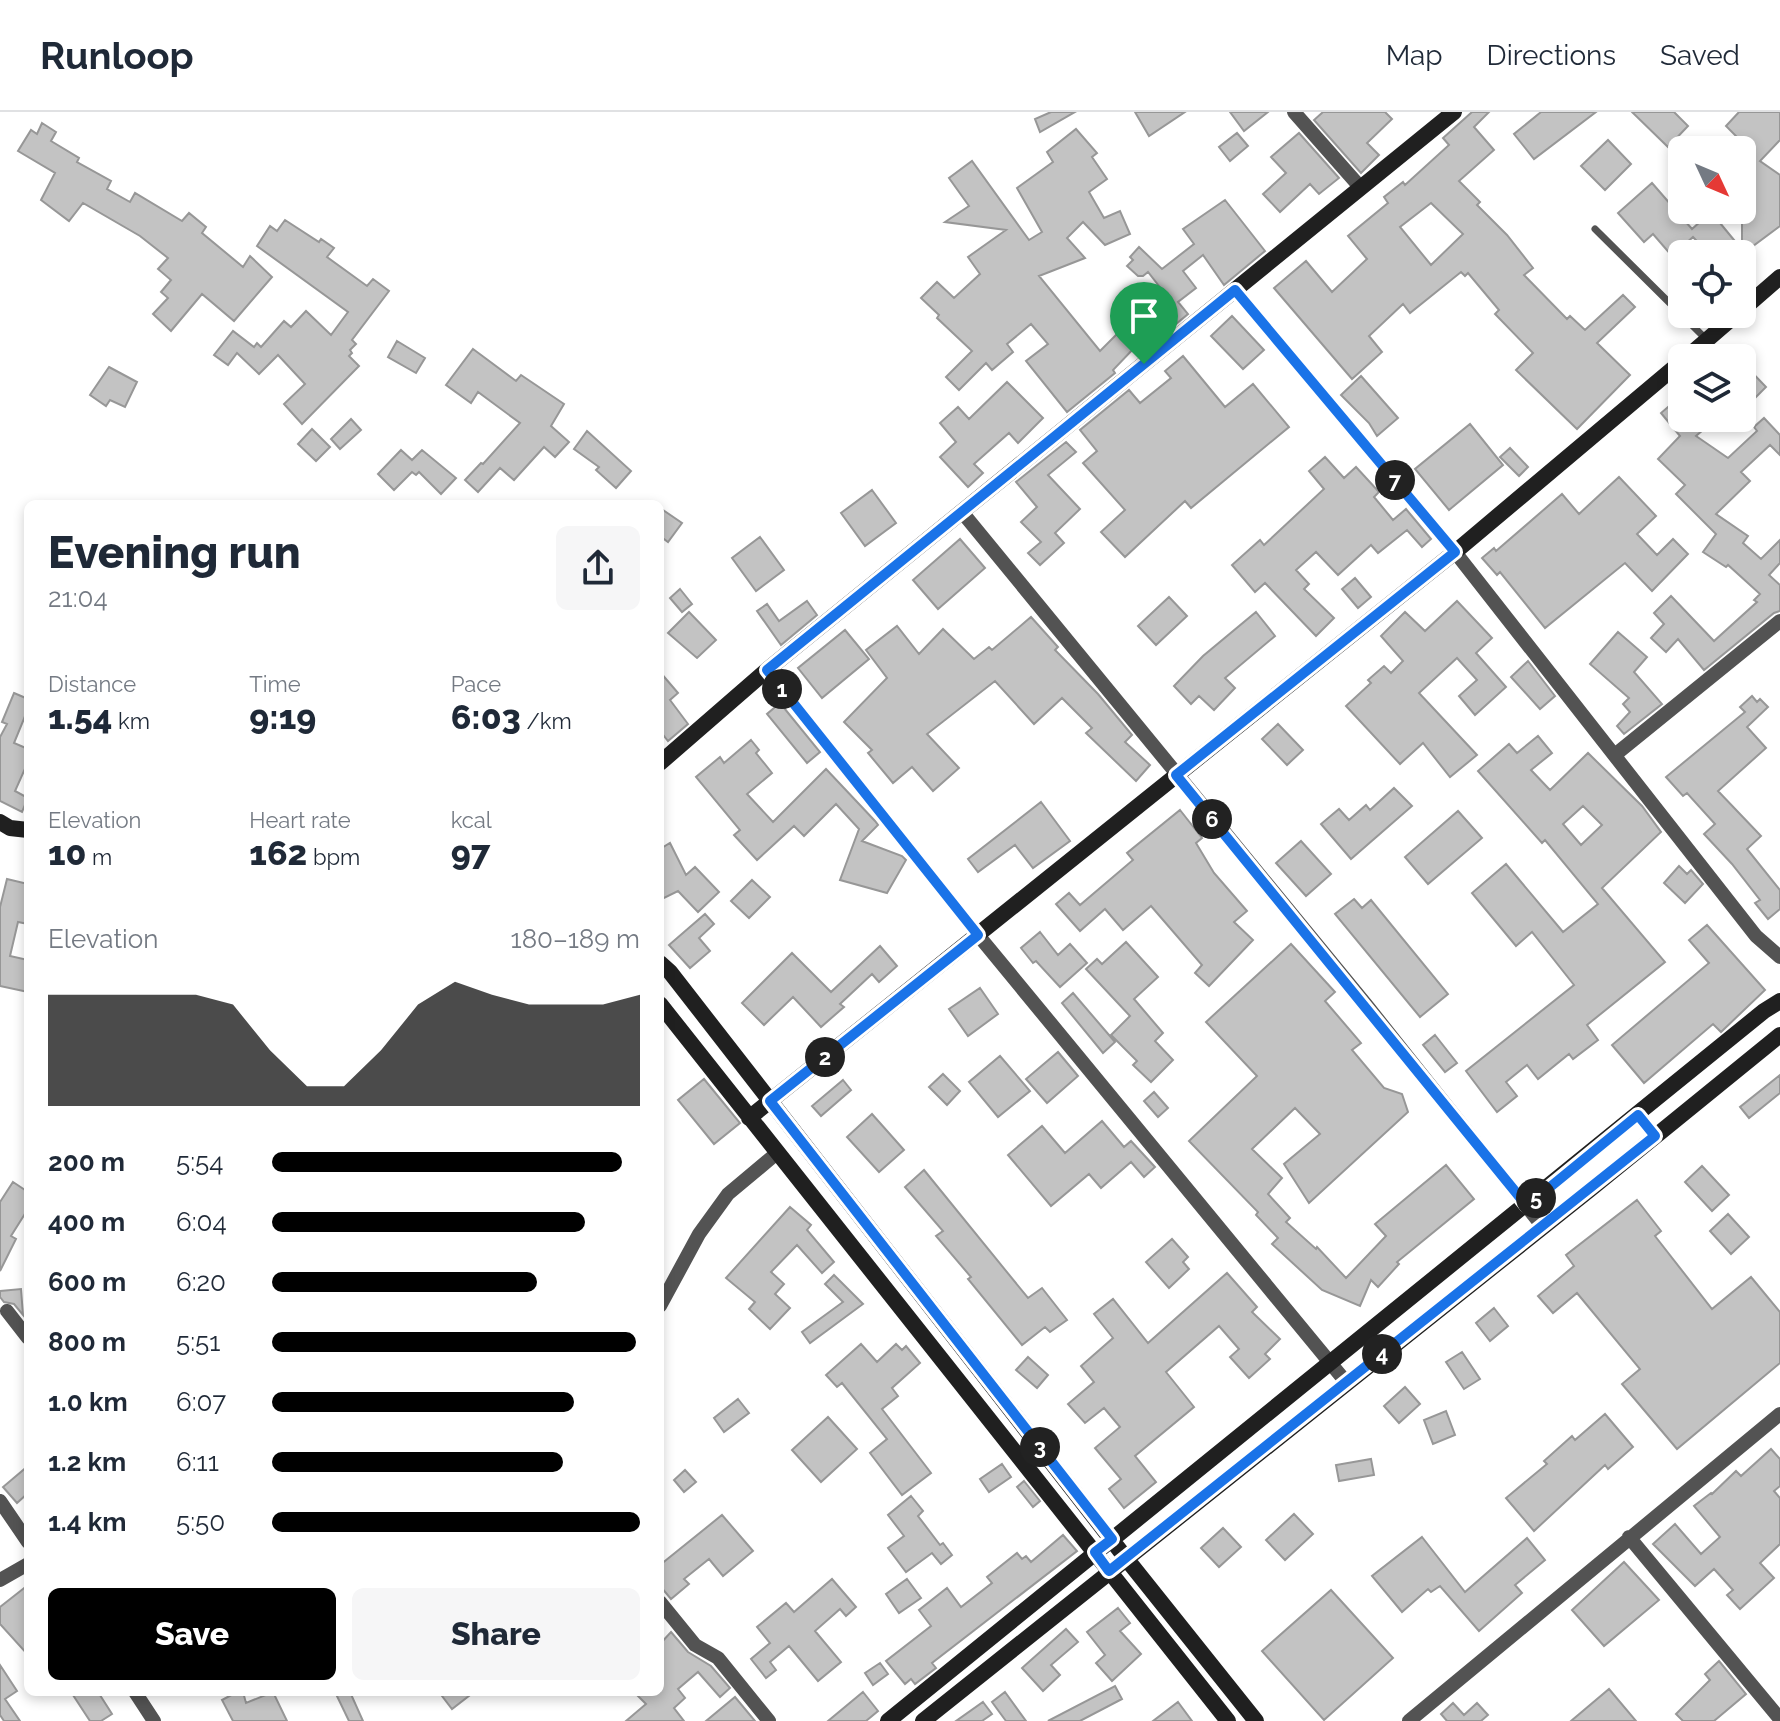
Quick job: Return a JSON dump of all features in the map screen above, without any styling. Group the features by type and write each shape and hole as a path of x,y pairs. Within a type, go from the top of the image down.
{"street":[{"path":"1294,112 1361,188"},
{"path":"664,760 767,670 1454,112"},
{"path":"1756,298 1780,277"},
{"path":"1235,290 1455,552 1756,936 1780,957"},
{"path":"1702,344 1721,328"},
{"path":"749,1118 1455,552 1668,373"},
{"path":"962,512 1543,1227"},
{"path":"1616,754 1780,621"},
{"path":"767,670 978,935 1346,1382"},
{"path":"0,822 10,828 24,830"},
{"path":"664,967 1256,1721"},
{"path":"888,1721 1780,1001"},
{"path":"664,1009 1228,1721"},
{"path":"923,1721 1780,1035"},
{"path":"1638,1115 1655,1136"},
{"path":"664,1299 699,1234 728,1194 777,1153"},
{"path":"7,1311 24,1333"},
{"path":"1409,1721 1780,1414"},
{"path":"0,1501 24,1536"},
{"path":"1629,1537 1780,1719"},
{"path":"0,1580 24,1566"},
{"path":"664,1607 695,1645 718,1658 769,1721"},
{"path":"138,1696 154,1721"}],"lane":[{"path":"1595,229 1707,340"}],"building":[{"path":"1051,112 1075,112 1040,132 1035,119"},
{"path":"1135,112 1185,112 1149,136"},
{"path":"1230,112 1268,112 1244,131"},
{"path":"1323,112 1385,112 1392,119 1367,143 1379,155 1361,173 1314,120"},
{"path":"1472,112 1489,112 1474,127 1494,150 1459,181 1533,268 1524,275 1567,319 1570,316 1585,330 1623,295 1635,307 1597,343 1630,375 1577,429 1516,370 1533,353 1495,314 1499,310 1468,273 1465,276 1461,272 1410,313 1403,304 1369,336 1382,352 1352,379 1274,288 1306,261 1332,292 1367,259 1348,236 1388,203 1384,197 1403,182 1405,185 1449,145 1443,138","holes":["1431,203 1463,234 1431,265 1400,227"]},
{"path":"1541,112 1596,112 1534,159 1514,134"},
{"path":"1632,112 1674,112 1688,126 1678,136 1668,136 1668,147"},
{"path":"1739,112 1780,112 1780,140 1760,161 1780,175 1780,226 1756,244 1756,240 1742,240 1742,224 1756,224 1756,136 1736,136 1726,126"},
{"path":"42,123 56,132 51,141 79,158 77,162 111,181 107,189 130,202 135,193 182,221 189,213 206,227 202,233 243,267 250,256 272,277 234,321 202,294 171,331 153,314 168,298 161,292 171,280 158,269 168,258 140,236 83,203 69,221 41,200 55,173 18,151 31,130 37,134"},
{"path":"1076,129 1097,153 1092,157 1107,179 1089,192 1104,218 1120,211 1130,234 1105,245 1083,222 1067,238 1085,258 1039,276 1100,351 1121,330 1113,322 1131,305 1156,331 1138,348 1136,346 1113,370 1115,373 1067,412 1026,361 1048,344 1031,324 1007,344 1013,352 992,370 986,363 959,390 946,377 972,351 921,298 937,282 954,298 980,274 968,257 1006,230 945,222 969,206 949,178 972,161 1029,240 1042,232 1017,188 1053,162 1047,152"},
{"path":"1237,133 1248,146 1230,161 1219,147"},
{"path":"1299,133 1339,178 1319,194 1310,184 1280,212 1263,194 1286,173 1271,157"},
{"path":"1608,140 1631,164 1605,190 1581,166"},
{"path":"1652,183 1668,201 1668,224 1688,224 1692,229 1698,224 1721,224 1734,240 1696,240 1693,237 1690,240 1668,240 1668,251 1653,234 1644,242 1618,213"},
{"path":"1225,200 1265,251 1224,285 1203,255 1183,271 1196,288 1178,302 1188,314 1164,334 1153,321 1173,304 1148,272 1138,276 1127,266 1133,260 1130,257 1139,247 1162,269 1194,244 1183,229"},
{"path":"285,220 334,248 327,257 367,286 373,279 389,291 352,340 356,344 349,356 359,366 302,424 284,404 305,384 278,355 259,374 237,353 228,365 214,355 233,331 254,347 257,343 261,347 284,321 291,327 306,311 331,335 348,312 257,246 270,226 277,231"},
{"path":"1232,316 1264,350 1243,369 1211,336"},
{"path":"397,341 425,358 416,373 388,357"},
{"path":"473,349 516,381 521,375 564,404 551,426 569,442 555,457 544,447 514,480 500,468 478,492 465,480 520,423 478,392 471,403 446,385"},
{"path":"1183,356 1225,407 1253,384 1289,427 1191,508 1185,501 1125,557 1101,532 1125,510 1083,463 1097,451 1080,430 1129,390 1140,403 1171,378 1165,371"},
{"path":"109,367 137,382 125,407 110,400 106,406 90,395"},
{"path":"1361,376 1398,418 1377,436 1369,423 1341,395"},
{"path":"1756,377 1766,387 1756,397"},
{"path":"1007,382 1043,418 1018,443 1009,433 974,464 983,473 968,487 940,457 956,442 940,423 958,407 969,419"},
{"path":"1668,407 1668,421 1661,413"},
{"path":"1764,418 1780,435 1780,455 1770,445 1741,472 1750,481 1716,514 1748,536 1743,543 1761,559 1780,540 1780,563 1769,575 1780,585 1780,611 1704,670 1678,639 1666,652 1651,638 1664,624 1654,613 1671,596 1714,641 1757,602 1754,600 1760,594 1728,565 1726,567 1703,552 1716,534 1676,494 1685,485 1658,459 1680,436 1677,432 1701,432 1696,436 1728,458 1757,431 1756,425"},
{"path":"351,419 361,430 340,449 331,439"},
{"path":"1470,424 1503,465 1449,510 1415,469"},
{"path":"312,429 330,447 316,461 298,444"},
{"path":"587,431 631,471 616,488 596,470 599,467 574,449"},
{"path":"1066,442 1076,452 1048,475 1080,509 1055,533 1064,543 1040,565 1028,553 1041,542 1021,522 1037,507 1016,482"},
{"path":"1510,448 1528,467 1519,476 1500,457"},
{"path":"401,450 412,460 422,450 456,478 441,494 419,472 416,475 412,472 394,490 378,474"},
{"path":"1325,457 1344,478 1356,467 1379,492 1374,497 1393,520 1406,509 1431,539 1422,547 1407,530 1378,553 1371,545 1338,575 1316,552 1296,570 1309,584 1304,589 1334,618 1316,636 1265,583 1255,592 1232,565 1260,540 1264,545 1324,489 1309,471"},
{"path":"1619,477 1656,516 1637,534 1657,555 1673,539 1688,554 1652,591 1625,563 1545,628 1500,572 1497,575 1482,558 1494,548 1496,551 1562,494 1579,514"},
{"path":"872,490 896,523 865,546 841,513"},
{"path":"664,511 682,523 668,542 664,539"},
{"path":"760,537 784,570 756,591 732,558"},
{"path":"960,539 985,568 938,609 913,580"},
{"path":"1355,578 1371,597 1358,608 1342,589"},
{"path":"680,589 692,604 682,612 670,598"},
{"path":"1169,597 1187,616 1156,645 1138,626"},
{"path":"807,601 817,615 781,645 757,611 767,604 779,621"},
{"path":"1457,601 1492,638 1476,653 1506,687 1475,715 1459,696 1477,680 1457,658 1419,693 1477,755 1450,777 1423,743 1400,764 1346,706 1384,666 1391,673 1403,661 1381,636 1405,612 1425,631"},
{"path":"689,612 716,640 697,658 668,633"},
{"path":"1256,612 1275,636 1225,678 1235,688 1214,710 1199,696 1191,704 1174,686 1203,656"},
{"path":"1031,617 1058,647 1055,650 1132,735 1125,742 1150,765 1136,781 1086,733 1092,728 1062,698 1034,724 995,681 927,734 959,768 933,791 912,767 893,783 868,753 872,750 844,722 887,678 866,650 897,626 919,654 943,629 974,659 989,647 992,650"},
{"path":"845,630 869,659 822,698 798,668"},
{"path":"1618,632 1647,657 1634,672 1662,704 1624,734 1617,726 1630,712 1623,704 1629,698 1590,664"},
{"path":"1528,661 1555,696 1540,709 1511,677"},
{"path":"664,677 678,693 670,700 688,724 668,741 664,736"},
{"path":"14,693 24,697 24,719 14,743 24,747 24,771 15,791 24,796 22,812 0,801 0,737 7,724 2,722"},
{"path":"1752,696 1768,707 1747,727 1766,748 1718,791 1761,836 1747,849 1780,890 1780,909 1768,919 1755,903 1760,900 1704,834 1715,824 1687,793 1683,796 1666,777 1745,712 1740,707"},
{"path":"780,703 820,752 807,763 767,714"},
{"path":"1278,724 1303,750 1287,765 1262,739"},
{"path":"1538,736 1552,753 1531,770 1550,790 1588,753 1642,806 1661,832 1602,888 1665,962 1587,1025 1598,1040 1573,1059 1569,1054 1538,1079 1527,1065 1506,1082 1517,1096 1497,1112 1466,1071 1574,985 1532,932 1516,946 1472,893 1506,864 1563,932 1598,904 1545,840 1542,843 1478,771 1509,744 1517,753","holes":["1583,806 1602,825 1581,845 1563,824"]},
{"path":"751,740 759,750 756,753 772,773 747,794 773,822 826,769 875,821 878,825 862,841 906,860 887,893 840,880 859,829 836,804 804,836 794,826 757,860 734,835 740,830 696,777 720,757 724,763"},
{"path":"1394,788 1412,806 1351,859 1321,824 1339,809 1349,820 1366,805 1370,810"},
{"path":"1041,802 1070,841 1033,868 1015,845 978,872 968,859"},
{"path":"1180,810 1202,838 1196,843 1214,873 1247,911 1234,922 1253,940 1209,986 1195,973 1202,965 1151,906 1123,930 1105,909 1080,931 1056,904 1069,893 1080,905 1133,860 1127,853"},
{"path":"1458,811 1482,838 1428,884 1405,857"},
{"path":"1301,841 1331,874 1306,896 1276,863"},
{"path":"670,843 686,875 695,867 719,892 698,912 678,891 664,898 664,847"},
{"path":"1679,866 1687,874 1691,870 1703,884 1685,903 1664,883"},
{"path":"7,879 24,883 24,923 18,922 10,956 24,959 24,991 0,986 0,907"},
{"path":"752,880 770,897 749,918 731,901"},
{"path":"1354,899 1362,908 1371,900 1448,994 1420,1017 1335,914"},
{"path":"705,914 714,924 699,938 710,951 690,968 669,945"},
{"path":"1707,925 1765,990 1721,1032 1713,1024 1644,1083 1612,1045 1709,963 1689,940"},
{"path":"1040,932 1058,955 1070,944 1087,963 1060,987 1021,948"},
{"path":"1126,942 1158,977 1134,999 1163,1033 1155,1041 1173,1060 1151,1082 1133,1065 1137,1061 1111,1035 1130,1016 1086,969 1097,959 1102,964"},
{"path":"1291,944 1335,992 1325,1001 1361,1043 1352,1050 1384,1088 1402,1094 1408,1112 1309,1203 1284,1164 1320,1134 1295,1108 1252,1149 1282,1178 1268,1194 1290,1218 1286,1222 1317,1247 1346,1278 1386,1236 1375,1224 1446,1165 1474,1199 1397,1262 1399,1264 1378,1287 1371,1280 1360,1306 1322,1290 1272,1244 1278,1238 1256,1215 1258,1212 1189,1141 1257,1076 1206,1022"},
{"path":"880,946 897,966 879,982 872,974 840,1004 844,1007 821,1027 793,997 764,1025 742,1003 792,953 831,992"},
{"path":"980,988 998,1014 968,1036 949,1009"},
{"path":"1073,993 1115,1042 1103,1053 1062,1003"},
{"path":"1435,1035 1457,1063 1445,1072 1423,1045"},
{"path":"1058,1052 1078,1076 1047,1103 1026,1079"},
{"path":"1000,1056 1030,1091 998,1117 969,1082"},
{"path":"943,1074 960,1091 947,1105 929,1087"},
{"path":"1780,1075 1780,1093 1749,1118 1740,1107"},
{"path":"704,1079 740,1123 714,1144 678,1100"},
{"path":"843,1080 851,1090 821,1116 812,1106"},
{"path":"1154,1092 1168,1108 1158,1117 1144,1101"},
{"path":"872,1114 904,1150 879,1172 847,1137"},
{"path":"1102,1121 1124,1147 1131,1141 1155,1167 1144,1177 1131,1162 1101,1188 1089,1174 1051,1206 1008,1155 1042,1126 1065,1153"},
{"path":"1702,1166 1729,1195 1712,1211 1685,1182"},
{"path":"924,1170 1028,1298 1042,1288 1067,1320 1050,1332 1045,1327 1022,1345 936,1236 943,1231 905,1187"},
{"path":"13,1182 24,1189 24,1215 11,1236 16,1239 0,1271 0,1202"},
{"path":"1637,1200 1661,1231 1655,1236 1712,1309 1751,1277 1780,1312 1780,1363 1677,1449 1622,1384 1640,1369 1577,1293 1553,1313 1538,1296 1574,1266 1566,1255"},
{"path":"790,1207 811,1225 807,1230 834,1262 822,1273 797,1245 771,1272 784,1284 775,1294 790,1308 770,1329 749,1309 755,1302 726,1278"},
{"path":"1728,1214 1749,1237 1731,1254 1710,1231"},
{"path":"1172,1239 1188,1257 1183,1262 1189,1269 1169,1288 1146,1262"},
{"path":"1227,1273 1257,1307 1252,1312 1280,1339 1265,1354 1270,1359 1249,1378 1230,1357 1239,1349 1219,1326 1166,1372 1194,1407 1135,1456 1156,1482 1124,1508 1109,1489 1121,1479 1095,1448 1120,1427 1104,1408 1085,1423 1068,1404 1094,1382 1081,1366 1113,1338 1094,1314 1113,1299 1148,1343"},
{"path":"834,1275 863,1304 810,1343 802,1332 843,1302 825,1284"},
{"path":"21,1289 23,1315 14,1304 4,1302 0,1297 0,1291"},
{"path":"1494,1308 1508,1326 1490,1341 1476,1323"},
{"path":"861,1344 877,1362 896,1344 902,1350 906,1346 920,1363 892,1388 898,1396 882,1409 931,1473 902,1495 870,1453 887,1439 842,1383 837,1387 826,1375"},
{"path":"1462,1352 1480,1379 1464,1389 1446,1362"},
{"path":"1028,1357 1048,1375 1037,1388 1016,1370"},
{"path":"1405,1387 1420,1404 1399,1423 1384,1406"},
{"path":"738,1399 749,1413 724,1432 714,1418"},
{"path":"1446,1411 1455,1435 1433,1444 1424,1420"},
{"path":"1605,1414 1633,1447 1608,1469 1605,1465 1534,1531 1506,1498 1547,1464 1544,1461 1572,1436 1575,1440"},
{"path":"828,1417 857,1449 821,1482 792,1450"},
{"path":"1771,1449 1780,1459 1780,1486 1774,1491 1780,1498 1780,1544 1760,1563 1774,1578 1740,1609 1727,1595 1733,1590 1714,1569 1695,1586 1653,1544 1675,1524 1701,1554 1720,1537 1694,1506 1736,1471 1741,1476"},
{"path":"1371,1459 1374,1475 1339,1481 1336,1465"},
{"path":"1002,1464 1011,1477 989,1492 980,1479"},
{"path":"24,1469 24,1497 17,1503 3,1487"},
{"path":"685,1470 696,1482 684,1492 674,1480"},
{"path":"1024,1481 1040,1501 1033,1507 1017,1487"},
{"path":"911,1496 923,1511 918,1516 940,1545 943,1543 952,1555 941,1564 932,1553 906,1572 888,1548 904,1536 888,1515"},
{"path":"1294,1514 1313,1534 1285,1560 1266,1540"},
{"path":"722,1515 753,1551 723,1576 709,1559 684,1579 689,1584 671,1599 664,1591 664,1562"},
{"path":"1223,1528 1241,1547 1219,1567 1201,1548"},
{"path":"1063,1535 1077,1551 932,1663 936,1668 915,1684 911,1679 905,1684 886,1661 931,1626 919,1610 947,1588 961,1607 992,1583 987,1577 1017,1553 1031,1562"},
{"path":"1422,1537 1465,1592 1527,1538 1545,1560 1515,1585 1522,1593 1479,1631 1440,1586 1431,1592 1428,1589 1402,1612 1372,1576"},
{"path":"1624,1562 1659,1600 1604,1646 1572,1610"},
{"path":"832,1579 856,1607 846,1616 840,1609 815,1631 841,1662 818,1681 789,1646 770,1662 776,1670 766,1678 751,1659 770,1643 757,1627 786,1603 794,1612"},
{"path":"907,1579 921,1598 899,1613 886,1594"},
{"path":"24,1588 24,1651 0,1624 0,1607"},
{"path":"1331,1590 1393,1658 1324,1720 1262,1651"},
{"path":"1118,1608 1130,1623 1120,1631 1141,1654 1112,1681 1096,1663 1105,1655 1087,1632"},
{"path":"1066,1629 1078,1642 1051,1665 1060,1675 1043,1691 1022,1668"},
{"path":"671,1632 688,1652 711,1666 730,1688 720,1697 698,1672 678,1689 685,1698 674,1708 684,1721 626,1721 646,1704 638,1696 664,1696 664,1640"},
{"path":"1719,1661 1746,1694 1714,1721 1683,1721 1676,1714 1710,1680 1705,1674"},
{"path":"880,1663 888,1674 873,1685 865,1673"},
{"path":"0,1665 17,1691 5,1699 20,1721 4,1721 0,1715"},
{"path":"1115,1686 1122,1699 1080,1721 1048,1721"},
{"path":"1609,1689 1636,1721 1571,1721"},
{"path":"863,1692 878,1711 866,1721 828,1721"},
{"path":"1005,1692 1026,1721 1006,1721 992,1702"},
{"path":"74,1696 101,1696 112,1714 101,1721 90,1721"},
{"path":"230,1696 244,1696 246,1703 263,1696 275,1696 287,1721 233,1721 222,1700"},
{"path":"337,1696 352,1696 363,1721 349,1721"},
{"path":"442,1696 469,1696 452,1709"},
{"path":"735,1697 755,1721 706,1721"},
{"path":"983,1702 992,1714 982,1721 956,1721"},
{"path":"1178,1702 1192,1721 1153,1721"},
{"path":"1453,1703 1464,1715 1477,1703 1488,1715 1481,1721 1447,1721 1441,1714"}],"route":[{"path":"1235,290 1455,552 1176,775 1527,1206 1638,1115 1655,1136 1109,1571 1095,1552 1112,1539 770,1101 978,935 767,670 1144,364 1235,290"}]}
